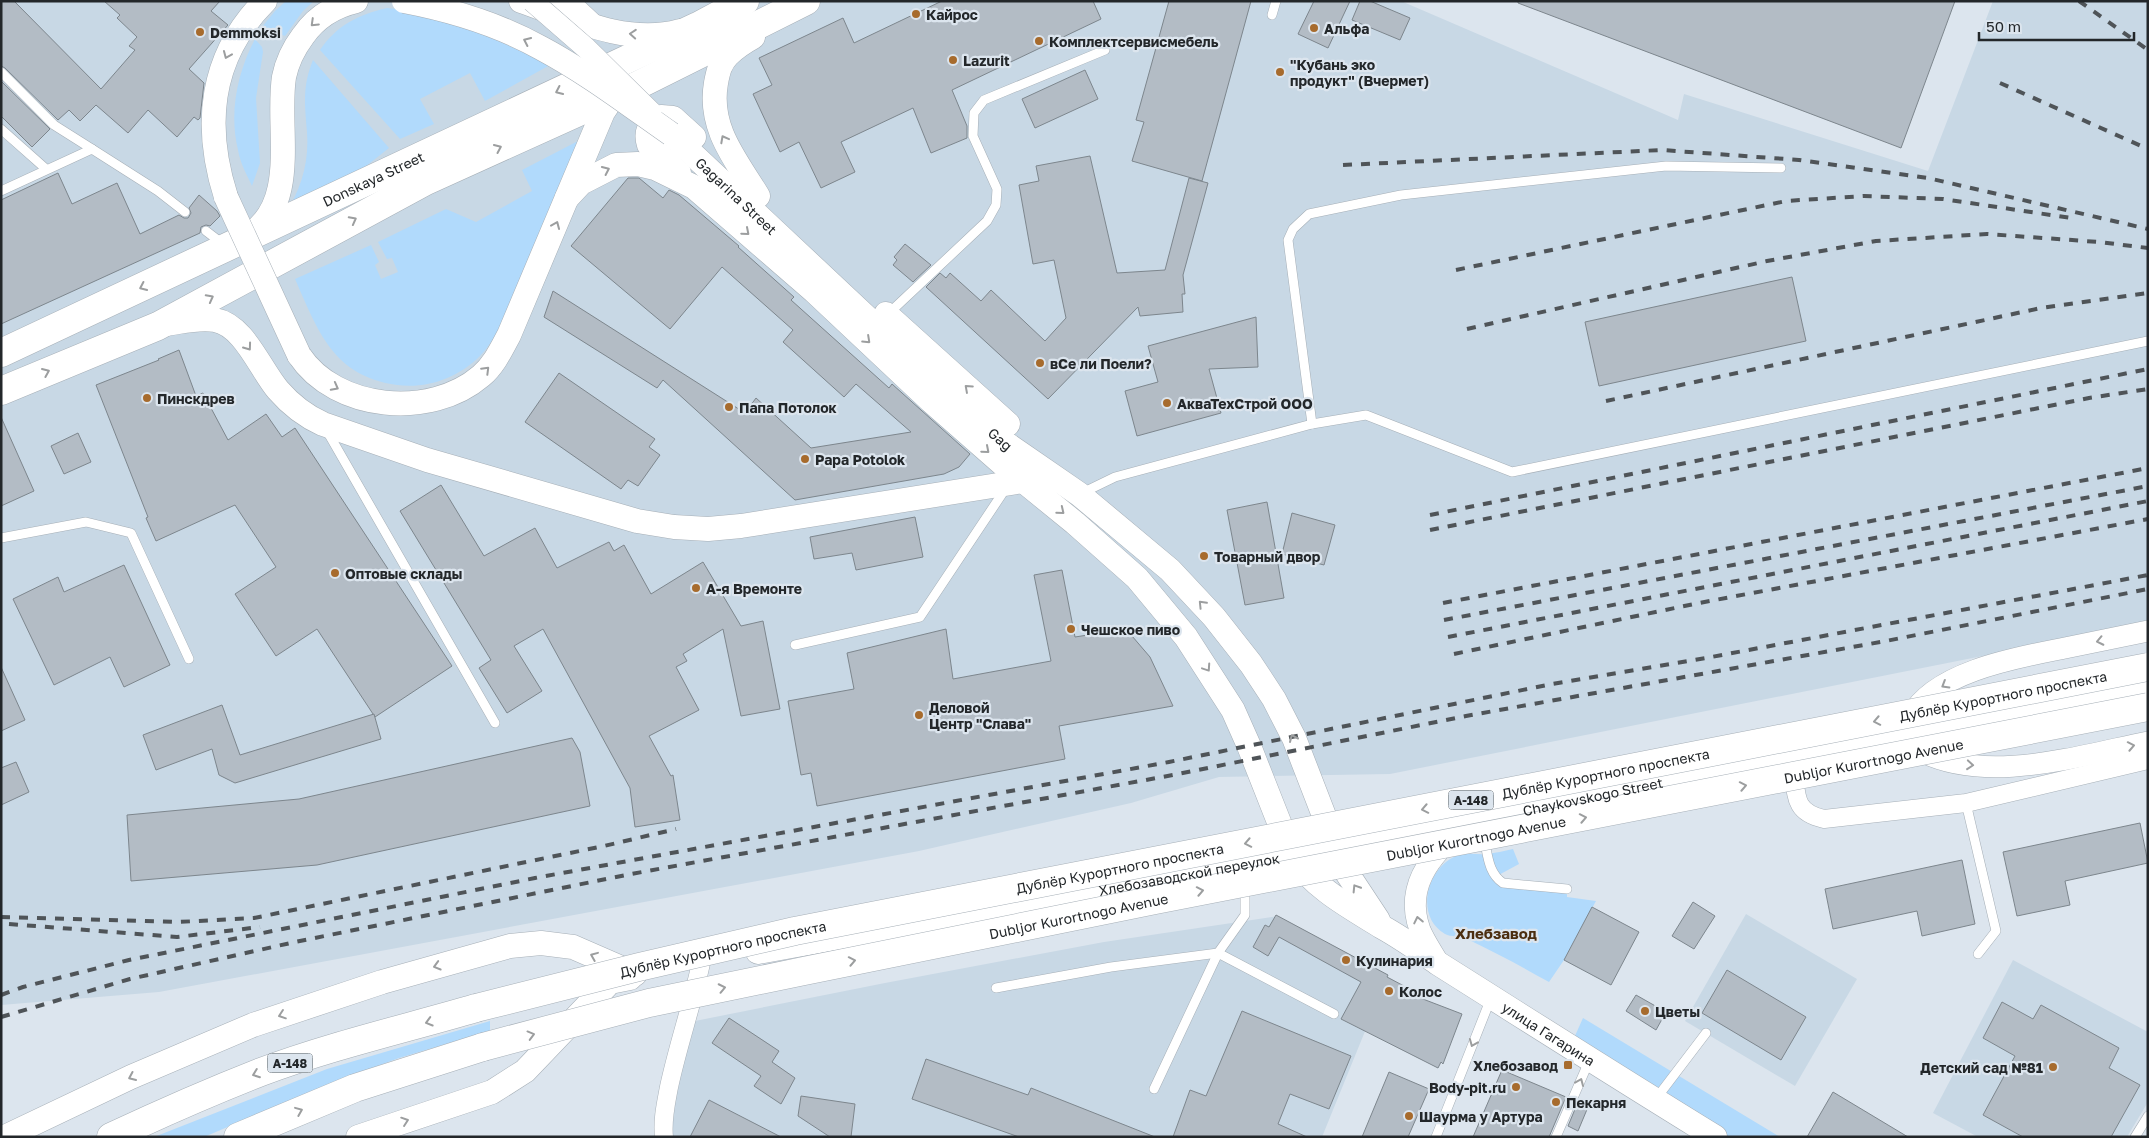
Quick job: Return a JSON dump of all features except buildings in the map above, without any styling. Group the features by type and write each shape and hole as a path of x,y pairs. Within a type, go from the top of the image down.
{"main road":[{"path":"265,1 243,27 232,44 217,85 213,114 219,174 226,197 299,355 314,374 326,383 361,398 400,402 426,401 445,397 463,388 480,376 494,362 509,336 567,198 592,132 602,112 616,98 636,86"},
{"path":"225,239 260,228 276,201 283,168 282,91 284,75 292,53 305,33 321,16 345,4 356,1"},
{"path":"404,1 466,16 540,47 581,71 671,134"},
{"path":"521,1 598,28 622,33 673,33 698,26"},
{"name":"Donskaya Street","path":"1,353 225,239 698,26 745,1"},
{"path":"1,391 158,326 426,181 636,86 807,1"},
{"path":"758,196 723,138 717,124 714,107 719,67 738,46 807,1"},
{"path":"666,116 673,118 887,315 1018,432 1072,488 1170,570 1214,617 1251,664 1274,699 1294,738 1335,847 1358,892 1384,927 1340,901 1315,883 1301,868 1292,854 1233,710 1186,637 1137,578 1075,522 1012,482 931,401 814,291 694,187 649,145 647,132 656,120 666,116"},
{"name":"Gagarina Street","path":"671,134 942,388"},
{"path":"567,198 581,182 616,165 638,164 655,168 694,187"},
{"path":"158,326 202,320 214,320 226,324 236,331 277,389 308,417 323,424 436,463 637,521 674,527 708,529 741,526 1012,482"},
{"name":"Gag","path":"942,388 1008,445 1072,488"},
{"name":"Дублёр Курортного проспекта","path":"110,1137 166,1111 262,1072 476,1008 639,966 795,931 2148,668"},
{"name":"Dubljor Kurortnogo Avenue","path":"238,1137 355,1088 484,1047 649,1003 1155,900 2148,707"},
{"name":"Chaykovskogo Street","path":"1292,854 1335,847"},
{"name":"Хлебозаводской переулок","path":"358,1137 492,1092 526,1071 610,982 701,963 1292,854"},
{"name":"улица Гагарина","path":"1384,927 1491,998 1715,1137"},
{"path":"5,1137 131,1077 253,1025 382,982 510,946 541,943 573,948 639,976"}],"street":[{"name":"Gagarina Street","path":"532,1 605,67 671,134"},
{"path":"568,1 598,28"},
{"path":"1893,737 1906,728 1920,704 1943,686 1975,669 2002,661 2148,631"},
{"name":"Chaykovskogo Street","path":"1335,847 1792,755 2148,688"},
{"path":"1893,737 1902,739 1918,750 1945,761 1999,767 2024,766 2148,742"},
{"path":"1792,755 1799,804 1804,812 1824,819 1966,802 2148,760"},
{"path":"1439,964 1421,931 1416,914 1417,893 1423,872 1439,848 1476,820"},
{"path":"664,1137 664,1114 675,1058 696,988 701,963"}],"lane":[{"path":"1272,15 1276,1"},
{"path":"887,315 987,221 996,205 997,189 973,136 974,113 984,100 1105,50"},
{"path":"1,72 54,125 158,191 186,212"},
{"path":"1,129 46,169"},
{"path":"1,191 92,149"},
{"path":"1312,424 1288,240 1293,229 1309,214 1401,195 1666,166 1781,168"},
{"path":"1072,488 1312,424 1366,415 1512,472 2148,341"},
{"path":"323,424 495,723"},
{"path":"795,645 920,617 1002,494 1012,482"},
{"path":"1,538 86,522 131,533 189,659"},
{"path":"1966,802 1996,931 1978,954"},
{"path":"1476,820 1495,878 1503,883 1567,889"},
{"path":"1154,1088 1218,953 1245,915 1245,863"},
{"path":"996,988 1111,967 1218,953 1334,1014"},
{"path":"1436,1137 1491,998"},
{"path":"1655,1100 1706,1034"},
{"path":"1556,1137 1590,1060"},
{"path":"2135,1137 2148,1116"}],"shaded area":[{"path":"1,1 1401,1 1678,120 1684,94 1928,171 1993,1 2148,1 2148,623 1390,774 1219,777 1131,803 919,851 159,992 1,1005"},
{"path":"286,1 314,1 303,11 285,36 262,27 275,11"},
{"path":"387,8 408,11 450,22 550,65 485,101 470,73 420,99 434,124 400,139 320,50 334,34 349,22"},
{"path":"255,39 262,47 263,52 256,98 260,163 252,186 239,155 234,122 239,79"},
{"path":"313,60 389,148 351,178 290,206 302,180 306,161 305,96 307,79"},
{"path":"580,140 499,329 487,348 471,364 442,380 420,385 397,385 375,380 357,372 331,348 312,316 295,279 371,245 379,262 375,265 381,279 398,272 392,258 387,259 378,242 446,209 476,222 532,191 522,170"},
{"path":"1513,849 1519,864 1495,877 1567,889 1567,897 1596,901 1564,960 1549,982 1467,939 1445,934 1435,926 1427,905 1432,881 1446,862 1460,855 1487,854"},
{"path":"1746,914 1857,979 1795,1086 1685,1021"},
{"path":"1279,916 1272,927 1381,992 1322,1137 669,1137 667,1116 695,1021 1104,942"},
{"name":"Детский сад №81","path":"2013,960 2148,1032 2148,1102 2127,1137 1978,1137 1933,1113"},
{"path":"1583,1018 1780,1137 1715,1137 1570,1047"},
{"path":"490,1021 490,1031 399,1058 332,1083 204,1137 154,1137 327,1069"}],"railway":[{"path":"2079,1 2148,50"},
{"path":"2000,83 2148,149"},
{"path":"1343,165 1662,150 1799,160 1928,178 2148,229"},
{"path":"1456,270 1786,201 1864,196 1943,199 2071,218"},
{"path":"1467,329 1767,261 1876,241 1987,234 2099,242 2148,248"},
{"path":"1606,401 2041,308 2148,293"},
{"path":"1430,515 2148,369"},
{"path":"1430,530 2089,398 2148,389"},
{"path":"1443,603 2148,468"},
{"path":"1444,620 2148,486"},
{"path":"1448,637 2148,501"},
{"path":"1454,654 1699,603 2148,519"},
{"path":"1,995 23,987 129,960 535,878 1169,762 1552,684 1706,658 2148,575"},
{"path":"1,1017 130,979 295,942 631,874 1173,775 1466,716 1886,641 2148,589"},
{"path":"1,917 178,922 254,918 604,846 676,829"},
{"path":"9,924 177,937 260,927"}],"place":[{"name":"Кайрос","path":"916,14"},
{"name":"Альфа","path":"1314,28"},
{"name":"Demmoksi","path":"200,32"},
{"name":"Комплектсервисмебель","path":"1039,41"},
{"name":"Lazurit","path":"953,60"},
{"name":"\"Кубань эко продукт\" (Вчермет)","path":"1280,72"},
{"name":"вСе ли Поели?","path":"1040,363"},
{"name":"Пинскдрев","path":"147,398"},
{"name":"АкваТехСтрой ООО","path":"1167,403"},
{"name":"Папа Потолок","path":"729,407"},
{"name":"Papa Potolok","path":"805,459"},
{"name":"Товарный двор","path":"1204,556"},
{"name":"Оптовые склады","path":"335,573"},
{"name":"А-я Времонте","path":"696,588"},
{"name":"Чешское пиво","path":"1071,629"},
{"name":"Деловой Центр \"Слава\"","path":"919,715"},
{"name":"Кулинария","path":"1346,960"},
{"name":"Колос","path":"1389,991"},
{"name":"Цветы","path":"1645,1011"},
{"name":"Хлебозавод","path":"1568,1065"},
{"name":"Детский сад №81","path":"2053,1067"},
{"name":"Body-pit.ru","path":"1516,1087"},
{"name":"Пекарня","path":"1556,1102"},
{"name":"Шаурма у Артура","path":"1409,1116"}],"district":[{"name":"Хлебзавод","path":"1496,933"}]}
